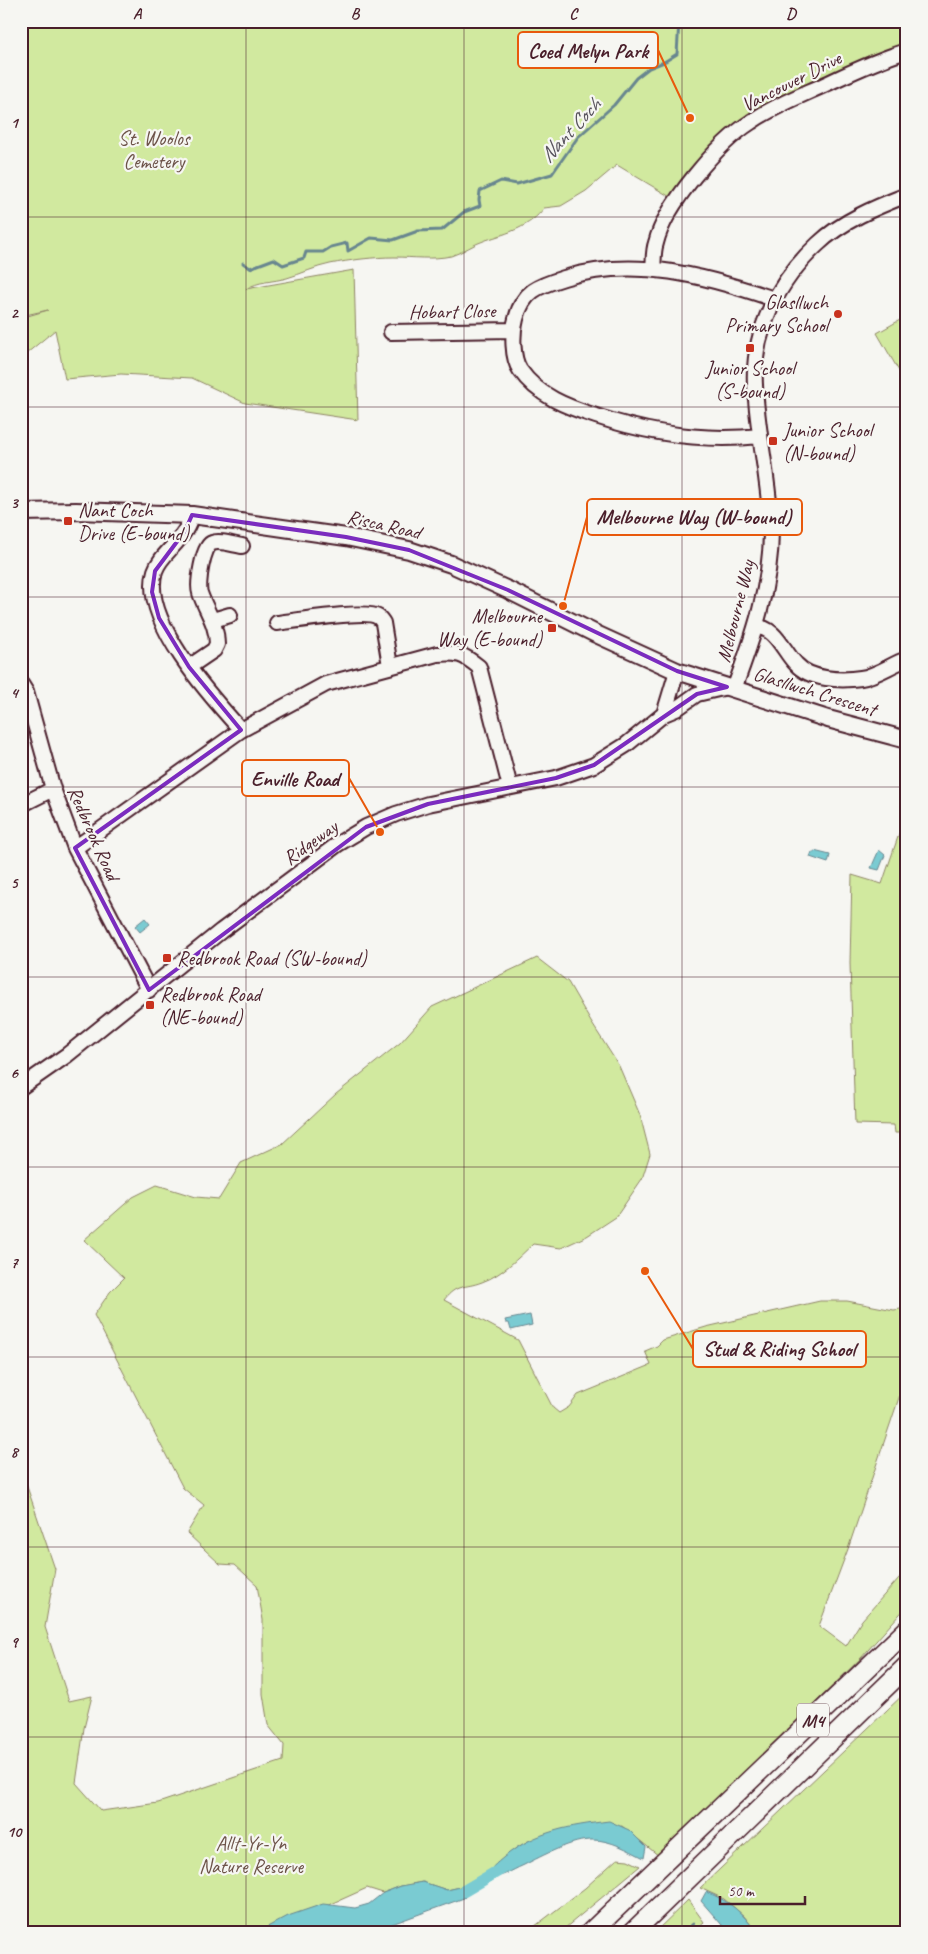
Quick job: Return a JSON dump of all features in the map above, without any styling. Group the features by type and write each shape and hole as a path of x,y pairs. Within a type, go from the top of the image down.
{"highway":[{"path":"863,1672 907,1622"},
{"name":"M4","path":"590,1933 907,1630"},
{"name":"M4","path":"635,1929 907,1666"}],"main road":[{"name":"Risca Road","path":"21,512 76,511 192,515 346,537 409,550 451,564 677,671 710,682"},
{"name":"Glasllwch Crescent","path":"710,682 828,719 907,740"}],"street":[{"name":"Vancouver Drive","path":"653,269 656,242 666,218 689,182 732,136 775,107 865,66 907,51"},
{"name":"Melbourne Way","path":"731,688 756,627 767,580 770,547 767,489 755,383 756,357 762,330 774,299 784,282 818,244 859,216 907,196"},
{"path":"760,436 732,439 698,438 655,433 620,424 573,408 541,393 519,369 513,345 513,330 519,305 528,294 541,285 580,273 617,268 653,269 723,282 774,299"},
{"name":"Hobart Close","path":"391,332 513,330"},
{"path":"192,515 185,531 162,558 155,572 152,592 159,618 203,688 241,730"},
{"path":"189,666 214,650 217,644 213,620 200,592 204,551 213,542 242,546"},
{"path":"277,623 372,614 379,617 382,623 390,666"},
{"path":"213,620 230,615"},
{"path":"756,627 763,627 776,636 797,666 815,676 836,679 863,678 907,659"},
{"path":"75,848 241,730 326,684 437,654 454,652 468,658 479,667 510,787"},
{"path":"664,714 677,671"},
{"name":"Redbrook Road","path":"21,684 26,692 53,788 75,848 149,990"},
{"name":"Ridgeway","path":"21,1087 67,1055 221,931 338,844 366,827 396,814 428,804 556,778 594,765 626,746 664,714 676,710 697,694 731,688"},
{"path":"21,806 53,788"}],"highlighted area":[{"path":"192,515 346,537 409,550 508,590 677,671 727,687 697,694 594,765 556,778 428,804 366,827 149,990 75,848 241,730 189,667 159,618 152,592 155,571 185,531"}],"green space":[{"name":"St. Woolos Cemetery","path":"21,21 907,21 907,51 751,122 677,201 617,165 586,191 561,206 544,208 525,225 451,256 430,258 386,257 346,261 324,265 287,278 261,283 246,289 354,270 358,420 245,403 192,378 121,374 65,379 55,330 21,358 21,318 48,310 21,316"},
{"path":"907,316 907,385 877,333"},
{"path":"901,828 907,829 907,1133 895,1133 894,1125 855,1124 850,963 852,875 882,884"},
{"name":"Allt-Yr-Yn Nature Reserve","path":"537,958 568,982 619,1066 640,1115 650,1154 642,1179 616,1217 587,1236 561,1248 533,1244 496,1275 482,1282 461,1287 453,1291 444,1300 518,1340 553,1408 559,1413 569,1407 578,1395 651,1365 645,1351 657,1346 663,1340 706,1327 820,1301 847,1301 894,1310 907,1308 907,1374 848,1549 819,1626 846,1646 862,1620 907,1569 907,1606 861,1658 659,1856 622,1826 528,1841 516,1848 482,1878 461,1887 447,1890 422,1882 401,1886 383,1893 367,1888 267,1933 21,1933 21,1469 55,1569 45,1627 69,1701 92,1696 84,1728 76,1783 101,1811 158,1803 283,1761 284,1745 268,1725 263,1694 263,1620 257,1585 235,1565 220,1564 187,1533 204,1505 183,1488 94,1315 110,1292 124,1278 84,1240 133,1197 157,1185 196,1197 219,1199 241,1163 282,1144 336,1094 400,1043 432,1007"},
{"path":"907,1691 907,1933 757,1933 744,1916 724,1899 700,1888"},
{"path":"617,1859 628,1860 640,1866 559,1933 526,1933 585,1888"},
{"path":"688,1900 704,1922 691,1933 654,1933"}],"water":[{"path":"879,850 885,855 879,870 871,868"},
{"path":"814,851 830,855 828,863 810,857"},
{"path":"145,918 150,924 140,932 135,926"},
{"path":"530,1315 532,1325 511,1330 509,1323 506,1323 505,1320"},
{"path":"609,1821 629,1830 646,1847 644,1858 626,1849 600,1840 585,1840 558,1849 503,1875 488,1878 490,1871 496,1864 528,1841 554,1831"},
{"path":"423,1882 447,1890 477,1883 464,1898 367,1933 256,1933 288,1916 323,1904 355,1908 369,1904 383,1893 401,1886"},
{"path":"706,1892 722,1899 735,1908 757,1933 729,1933 701,1901"}],"waterway":[{"name":"Nant Coch","path":"243,263 250,268 274,259 283,265 304,258 306,252 323,252 331,247 347,243 348,251 371,238 393,240 418,231 442,230 464,212 480,206 480,191 501,181 517,184 552,174 578,137 614,105 636,78 649,68 677,54 679,21"},
{"path":"464,1891 503,1868"},
{"path":"683,1933 693,1924"}],"place":[{"name":"Coed Melyn Park","path":"690,118"},
{"name":"Glasllwch Primary School","path":"838,314"},
{"name":"Junior School (S-bound)","path":"750,348"},
{"name":"Junior School (N-bound)","path":"773,441"},
{"name":"Nant Coch Drive (E-bound)","path":"68,521"},
{"name":"Melbourne Way (W-bound)","path":"563,606"},
{"name":"Melbourne Way (E-bound)","path":"552,628"},
{"name":"Enville Road","path":"380,832"},
{"name":"Redbrook Road (SW-bound)","path":"167,958"},
{"name":"Redbrook Road (NE-bound)","path":"150,1005"},
{"name":"Stud & Riding School","path":"645,1271"}]}
